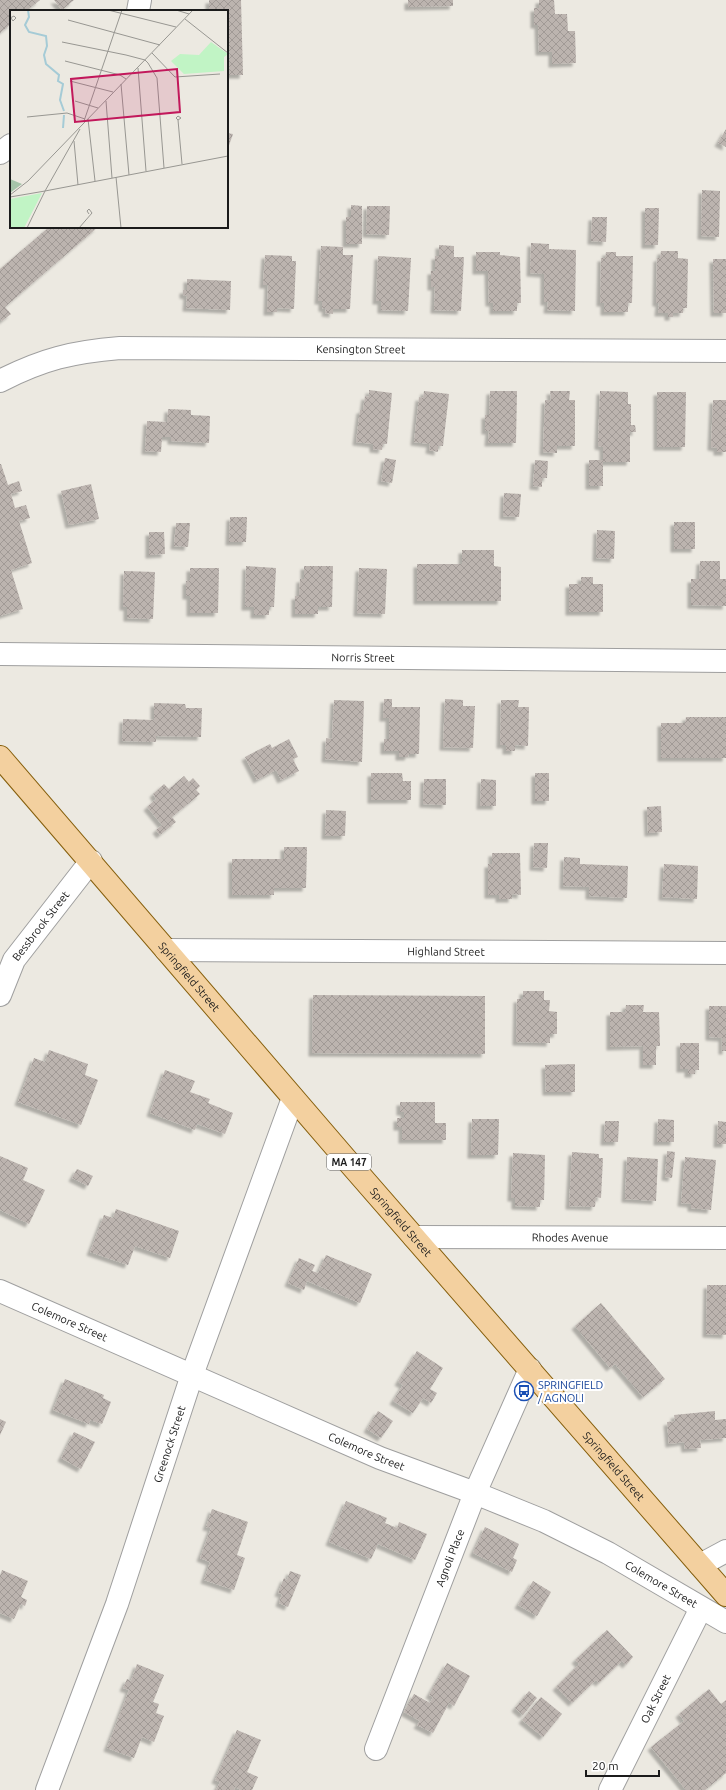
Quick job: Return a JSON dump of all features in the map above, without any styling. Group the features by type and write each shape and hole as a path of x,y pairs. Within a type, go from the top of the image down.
{"main road":[{"name":"Springfield Street","path":"0,757 293,1098 726,1595"}],"street":[{"path":"138,10 140,0"},
{"path":"0,153 10,146"},
{"name":"Kensington Street","path":"0,381 32,365 54,358 92,350 120,348 726,352"},
{"name":"Norris Street","path":"0,654 726,661"},
{"name":"Bessbrook Street","path":"0,995 14,960 91,862"},
{"name":"Highland Street","path":"166,950 726,953"},
{"name":"Greenock Street","path":"47,1790 117,1604 192,1375 293,1098"},
{"name":"Rhodes Avenue","path":"414,1237 726,1238"},
{"name":"Colemore Street","path":"0,1291 380,1458 475,1493 544,1521 578,1537 726,1622"},
{"name":"Agnoli Place","path":"376,1749 475,1493 530,1369"},
{"path":"700,1565 726,1551"},
{"name":"Oak Street","path":"610,1790 701,1608"}],"building":[{"path":"0,0 40,0 30,10 10,10 10,25 0,33"},
{"path":"54,0 74,0 62,10"},
{"path":"209,0 241,0 243,75 228,75 228,10 209,10"},
{"path":"408,0 453,0 453,6 408,7"},
{"path":"539,0 554,0 555,14 567,14 568,31 575,31 576,63 552,64 552,52 539,52 538,25 534,25 534,8 539,8"},
{"path":"726,129 726,147 718,143"},
{"path":"228,133 233,134 228,148"},
{"path":"702,190 720,191 719,237 701,236"},
{"path":"351,205 362,206 362,244 346,244 346,217 351,217"},
{"path":"367,206 390,206 389,235 366,234"},
{"path":"645,208 659,208 658,245 645,245"},
{"path":"592,217 607,217 606,242 591,241"},
{"path":"48,228 97,228 5,307 11,314 2,321 0,319 0,269"},
{"path":"531,243 549,244 549,249 576,250 575,311 547,310 548,302 544,302 544,274 530,273"},
{"path":"439,245 454,246 454,257 464,257 461,311 434,310 435,287 431,287 431,271 435,271 435,256 439,256"},
{"path":"321,246 343,247 343,255 353,255 350,309 333,309 333,314 325,313 326,309 322,308 322,301 318,301"},
{"path":"661,251 678,251 678,258 688,259 687,308 683,308 683,313 673,313 673,317 668,317 668,313 658,313 659,303 656,303 657,258 660,258"},
{"path":"476,252 500,252 500,255 520,257 521,303 517,303 517,311 493,311 493,303 489,303 488,271 476,271"},
{"path":"606,252 616,252 616,256 633,256 632,303 628,303 628,312 604,312 604,303 600,303 601,258 605,258"},
{"path":"265,255 292,256 292,261 296,261 294,309 277,308 277,312 267,312 268,285 263,285"},
{"path":"378,256 411,258 408,311 381,310 381,301 376,301"},
{"path":"713,259 726,259 726,313 714,313"},
{"path":"187,279 231,281 230,310 186,308 187,296 183,295 183,290 187,290"},
{"path":"369,390 392,393 387,444 383,444 382,450 373,449 373,444 356,442 360,410 363,410 365,396 369,397"},
{"path":"424,391 449,394 443,446 438,446 438,452 429,450 430,444 414,442 419,397 423,398"},
{"path":"490,391 517,391 516,443 488,443 489,431 485,431 485,415 489,415"},
{"path":"550,391 570,391 569,400 575,400 575,446 557,446 557,453 543,452 545,400 551,400"},
{"path":"600,391 628,392 628,404 631,404 631,425 635,425 636,432 630,432 630,462 603,462 603,486 589,486 589,460 603,460 603,447 598,446"},
{"path":"657,392 686,392 685,447 657,447"},
{"path":"713,400 726,400 726,452 717,452 717,448 711,447"},
{"path":"168,409 191,410 191,415 210,416 209,443 171,441 171,437 162,437 161,452 145,451 147,421 167,422"},
{"path":"385,458 396,460 392,483 381,481"},
{"path":"535,460 548,461 547,478 542,478 542,487 533,486"},
{"path":"0,464 8,485 19,481 22,491 11,494 15,508 26,505 30,518 19,521 32,563 11,570 23,609 0,616"},
{"path":"91,484 99,519 69,525 61,491"},
{"path":"504,493 521,494 519,517 503,516"},
{"path":"230,517 247,517 246,542 229,542"},
{"path":"674,522 695,522 695,549 674,549"},
{"path":"176,523 190,523 188,547 174,546"},
{"path":"597,530 615,531 614,559 596,558"},
{"path":"149,532 164,532 165,554 149,555"},
{"path":"462,550 494,550 494,566 501,567 501,601 417,601 417,564 462,564"},
{"path":"700,561 720,561 720,579 726,579 726,606 691,605 691,579 699,579"},
{"path":"246,566 276,568 274,607 269,607 269,615 254,615 254,607 245,607"},
{"path":"304,566 333,566 332,607 318,607 318,614 295,614 295,596 299,596 300,579 304,579"},
{"path":"190,568 219,568 218,613 190,613 190,596 186,596 186,581 190,580"},
{"path":"359,568 387,569 385,614 357,613"},
{"path":"124,571 155,572 153,619 127,618 127,607 123,607"},
{"path":"581,577 593,577 593,584 603,584 603,612 569,612 569,584 581,584"},
{"path":"384,699 392,699 392,707 420,707 419,754 409,754 408,757 399,757 399,751 384,751 384,739 389,739 389,718 383,718"},
{"path":"445,699 463,700 463,706 475,706 473,748 443,747"},
{"path":"334,700 364,701 362,762 325,759 326,738 332,739"},
{"path":"501,700 519,700 518,707 529,707 528,746 515,745 515,751 506,751 506,745 500,745"},
{"path":"154,703 185,704 186,708 202,708 201,737 156,736 156,742 122,741 123,719 154,720"},
{"path":"686,717 726,717 726,758 661,758 661,723 685,723"},
{"path":"289,739 298,757 293,759 299,771 281,780 276,770 257,780 245,757 270,744 272,748"},
{"path":"371,773 402,773 403,781 411,781 411,800 371,800"},
{"path":"535,773 549,773 549,801 535,801"},
{"path":"184,776 189,782 193,778 200,786 196,790 200,794 172,817 176,822 160,835 156,830 162,825 147,807 156,799 153,794 164,784 169,789"},
{"path":"424,779 446,779 446,805 423,804"},
{"path":"481,779 496,780 496,806 480,806"},
{"path":"661,806 662,832 648,833 647,807"},
{"path":"326,810 346,811 345,836 325,836"},
{"path":"534,843 548,843 547,868 533,867"},
{"path":"284,847 307,847 306,888 274,888 274,895 232,895 232,859 284,859"},
{"path":"492,853 520,853 521,895 512,894 512,899 499,899 499,895 488,895 488,864 492,864"},
{"path":"564,857 580,858 580,864 628,866 627,898 589,896 589,887 563,886"},
{"path":"664,864 698,866 697,899 662,897"},
{"path":"523,991 544,991 544,1000 550,1000 549,1011 557,1012 557,1034 550,1034 550,1043 516,1042 517,999 523,999"},
{"path":"313,995 485,996 485,1054 312,1053"},
{"path":"626,1005 644,1005 643,1012 659,1012 660,1046 656,1046 656,1065 643,1065 643,1046 610,1047 610,1012 625,1012"},
{"path":"709,1006 726,1006 726,1051 722,1051 722,1038 709,1037"},
{"path":"680,1043 699,1043 699,1070 695,1070 695,1074 688,1074 688,1069 680,1069"},
{"path":"49,1050 88,1064 85,1075 98,1080 81,1125 18,1102 34,1058 45,1062"},
{"path":"575,1064 575,1092 546,1092 545,1065"},
{"path":"165,1070 195,1081 190,1092 210,1099 208,1103 233,1113 225,1134 197,1124 195,1130 150,1113"},
{"path":"400,1102 435,1102 435,1123 446,1123 446,1140 402,1140 402,1127 397,1127 397,1118 404,1118 404,1112 400,1112"},
{"path":"472,1119 499,1119 498,1155 471,1155"},
{"path":"658,1119 674,1120 674,1142 657,1142"},
{"path":"605,1121 619,1121 618,1142 604,1142"},
{"path":"718,1121 726,1122 726,1144 717,1144"},
{"path":"667,1151 675,1152 672,1178 665,1177"},
{"path":"572,1152 599,1154 599,1158 603,1158 601,1198 596,1197 595,1207 569,1206"},
{"path":"513,1153 545,1155 544,1200 540,1200 540,1207 515,1206 515,1198 511,1198"},
{"path":"0,1156 28,1168 23,1180 45,1190 29,1224 0,1210"},
{"path":"627,1157 658,1159 656,1201 625,1199"},
{"path":"685,1157 716,1160 711,1210 691,1208 691,1204 681,1203"},
{"path":"77,1169 93,1176 88,1186 72,1178"},
{"path":"116,1209 179,1231 170,1258 135,1246 128,1265 90,1252 104,1215 113,1218"},
{"path":"326,1255 372,1274 360,1303 307,1281 304,1290 288,1283 299,1258 315,1265 312,1271 318,1273"},
{"path":"707,1285 726,1285 726,1335 706,1334"},
{"path":"601,1303 665,1379 643,1397 615,1364 610,1368 575,1326"},
{"path":"417,1351 443,1368 430,1389 437,1393 431,1403 423,1398 413,1413 393,1401 403,1385 398,1382"},
{"path":"65,1379 104,1395 103,1398 111,1402 102,1424 90,1420 89,1424 53,1410"},
{"path":"378,1411 393,1421 381,1438 367,1429"},
{"path":"715,1411 715,1420 726,1419 726,1438 700,1440 701,1448 685,1449 684,1442 669,1444 667,1422 675,1421 674,1415"},
{"path":"0,1419 6,1422 0,1435"},
{"path":"74,1432 95,1442 81,1469 61,1458"},
{"path":"346,1501 387,1518 385,1523 397,1528 399,1522 427,1534 415,1560 378,1544 371,1559 329,1542"},
{"path":"212,1509 248,1522 237,1555 245,1558 234,1590 204,1580 210,1562 200,1558 211,1528 206,1527"},
{"path":"485,1527 519,1544 513,1558 517,1560 512,1572 473,1553"},
{"path":"2,1570 28,1581 21,1597 27,1600 25,1606 21,1604 14,1619 0,1613 0,1576"},
{"path":"290,1571 301,1575 288,1607 279,1603 282,1594 278,1593 284,1578 287,1580"},
{"path":"533,1581 551,1592 537,1616 518,1605"},
{"path":"607,1630 633,1657 626,1665 622,1661 599,1683 596,1680 572,1703 556,1687 579,1664 575,1660"},
{"path":"447,1663 470,1676 454,1706 449,1703 433,1733 417,1725 420,1721 404,1712 414,1694 430,1703 433,1697 429,1695"},
{"path":"137,1664 164,1675 153,1702 159,1704 156,1713 164,1716 154,1742 142,1737 134,1758 107,1748 129,1690 123,1688 127,1679 131,1681"},
{"path":"709,1689 721,1704 726,1700 726,1773 705,1790 686,1790 651,1747 684,1721 679,1714"},
{"path":"529,1691 537,1698 523,1715 515,1708"},
{"path":"541,1697 562,1714 543,1737 522,1720"},
{"path":"237,1730 261,1740 247,1772 258,1777 252,1790 241,1790 235,1787 234,1790 216,1790 220,1782 215,1780"}],"place":[{"name":"SPRINGFIELD / AGNOLI","path":"524,1391"}]}
